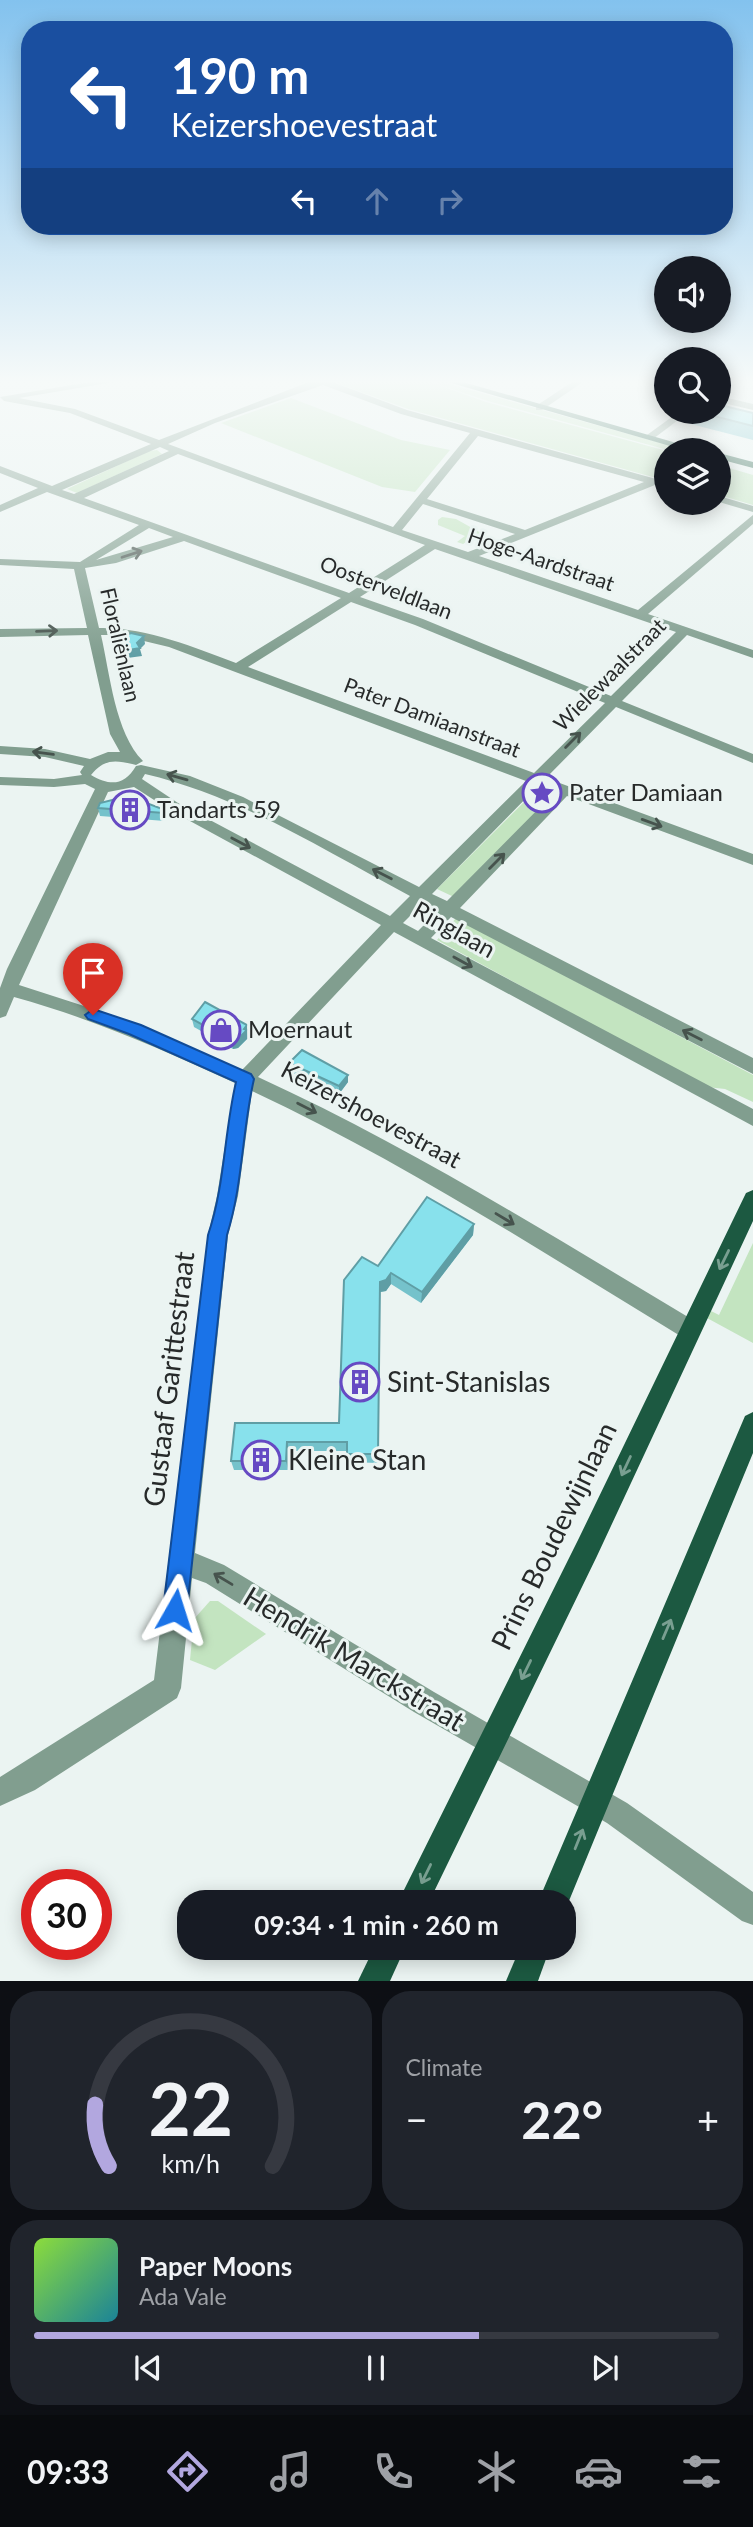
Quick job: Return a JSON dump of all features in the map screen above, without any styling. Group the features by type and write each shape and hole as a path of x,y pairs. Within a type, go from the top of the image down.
{"main road":[{"name":"Prins Boudewijnlaan","path":"419,1890 588,1547 753,1199"},
{"path":"558,1890 753,1424"},
{"path":"374,1981 384,1960"},
{"path":"522,1981 530,1960"}],"street":[{"name":"Oosterveldlaan","path":"9,472 353,597 490,650 753,759"},
{"path":"0,509 90,472"},
{"path":"74,498 130,472"},
{"name":"Hoge-Aardstraat","path":"235,472 395,531 753,654"},
{"path":"395,531 443,472"},
{"path":"623,472 654,481"},
{"path":"469,556 654,486"},
{"path":"421,500 527,534"},
{"path":"731,503 753,509"},
{"path":"640,615 753,518"},
{"path":"79,566 148,524"},
{"path":"0,562 79,566 112,561 185,537"},
{"path":"239,667 435,544"},
{"name":"Floraliënlaan","path":"79,566 117,734 135,769"},
{"name":"Wielewaalstraat","path":"245,1079 392,924 685,630"},
{"name":"Pater Damiaanstraat","path":"0,633 132,633 173,644 753,860"},
{"name":"Floraliënlaan","path":"95,767 113,748 117,734"},
{"name":"Ringlaan","path":"0,750 45,753 95,767"},
{"name":"Ringlaan","path":"0,780 54,783 118,756 173,806 749,1114"},
{"name":"Ringlaan","path":"95,767 103,788 123,786 135,769"},
{"name":"Ringlaan","path":"135,769 185,779 228,795 753,1067"},
{"path":"0,1011 103,788"},
{"path":"420,939 565,790"},
{"name":"Keizershoevestraat","path":"8,989 52,1000 135,1030 350,1130 424,1171 690,1330"},
{"name":"Gustaaf Garittestraat","path":"0,1792 25,1780 167,1688 218,1235 229,1202 239,1105 245,1079"},
{"name":"Hendrik Marckstraat","path":"180,1560 215,1574 491,1742 617,1813 753,1910"}],"green space":[{"path":"103,472 122,472 77,493 67,489"},
{"path":"345,472 431,472 415,492 382,487"},
{"path":"636,472 654,472 654,477"},
{"path":"731,472 753,475 753,505 731,499"},
{"path":"442,517 456,519 481,533 463,544 457,542 465,536 438,525 438,520"},
{"path":"542,788 552,796 454,897 437,889 536,790"},
{"path":"456,918 753,1075 753,1102 725,1089 707,1087 437,940"},
{"path":"753,1243 753,1343 707,1318 711,1311 719,1315"},
{"path":"210,1601 218,1601 266,1634 215,1670 190,1660 194,1619"}],"building":[{"path":"131,633 144,636 137,643 140,648 118,652 116,642"},
{"path":"128,796 165,810 164,813 98,808 100,803"},
{"path":"205,1002 247,1025 244,1029 247,1030 237,1040 232,1041 192,1019"},
{"path":"302,1050 348,1075 339,1086 289,1063"},
{"name":"Sint-Stanislas","path":"427,1197 474,1224 422,1292 391,1273 386,1280 380,1282 378,1454 347,1454 347,1442 287,1442 286,1461 231,1461 235,1423 339,1423 344,1280 362,1257 378,1266"}],"place":[{"name":"Pater Damiaan","path":"542,793"},
{"name":"Tandarts 59","path":"130,810"},
{"name":"Moernaut","path":"221,1030"},
{"name":"Sint-Stanislas","path":"360,1382"},
{"name":"Kleine Stan","path":"261,1460"}],"route":[{"path":"93,1015 135,1030 245,1079 239,1105 229,1202 218,1235 175,1610"}]}
